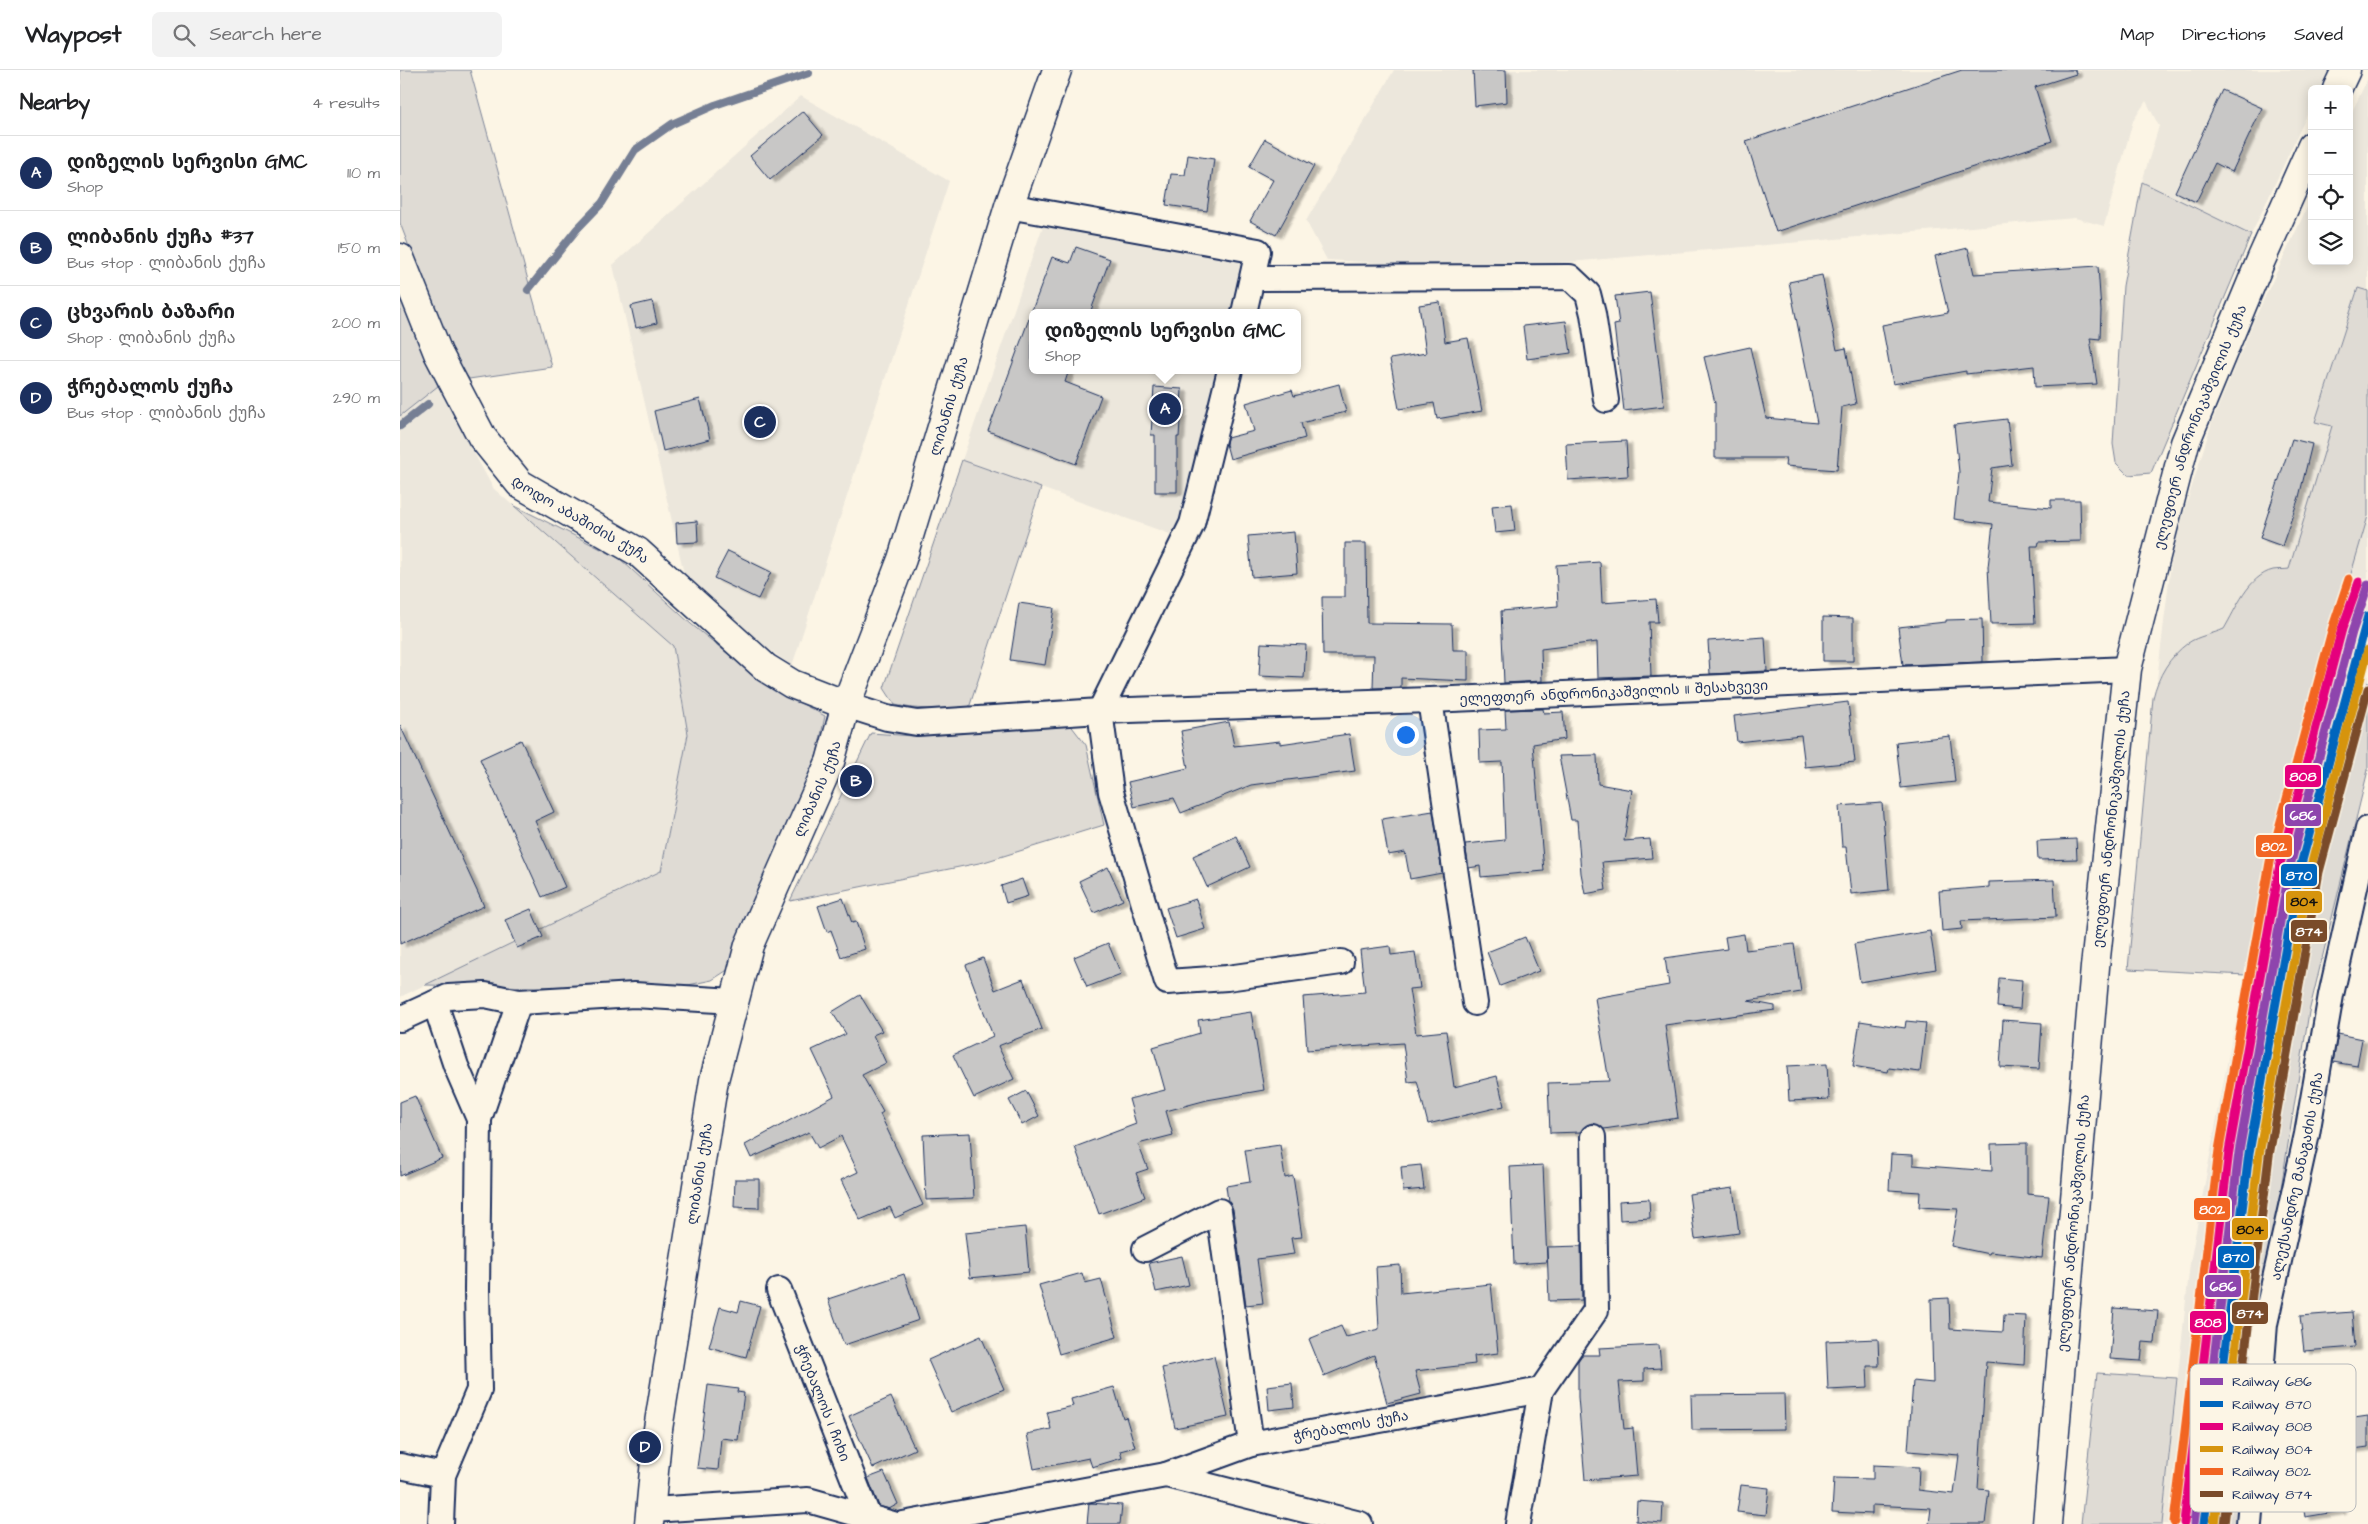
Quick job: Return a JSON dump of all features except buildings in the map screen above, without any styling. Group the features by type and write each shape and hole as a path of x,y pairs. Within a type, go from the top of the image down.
{"street":[{"name":"ლიბანის ქუჩა","path":"650,1517 658,1429 713,1089 748,945 830,762 846,705 902,559 1009,206 1057,70"},
{"path":"2339,85 2346,70"},
{"name":"ელეფთერ ანდრონიკაშვილის ქუჩა","path":"2047,1524 2096,958 2127,669 2185,443 2260,260 2308,155"},
{"path":"1009,206 1258,251 1245,309"},
{"name":"დოდო აბაშიძის ქუჩა","path":"400,258 438,353 482,437 520,484 638,552 766,668 792,684 846,705"},
{"path":"1253,278 1570,277 1588,294 1606,400"},
{"path":"1229,374 1192,524 1100,711 1112,792 1167,982 1228,978 1341,962"},
{"name":"ელეფთერ ანდრონიკაშვილის II შესახვევი","path":"846,705 887,718 917,723 1100,711 1430,700 2127,669"},
{"path":"1430,700 1475,1003"},
{"name":"ალექსანდრე მანაგაძის ქუჩა","path":"2262,1364 2265,1324 2307,1134 2331,994 2368,830"},
{"path":"400,1019 448,997 485,995 519,1002 634,995 734,1001"},
{"path":"441,1524 443,1475 479,1390 477,1290 479,1119 519,1002"},
{"path":"435,1003 456,1066 479,1119"},
{"path":"1518,1524 1541,1390 1596,1310 1593,1137"},
{"path":"1145,1249 1219,1211 1251,1444"},
{"name":"ჭრებალოს I ჩიხი","path":"779,1290 868,1516"},
{"name":"ჭრებალოს ქუჩა","path":"903,1524 1166,1475 1251,1444 1541,1390"},
{"path":"400,1466 443,1475"},
{"name":"ჭრებალოს ქუჩა","path":"1166,1475 1360,1524"},
{"path":"650,1517 808,1500 893,1524"}],"shaded area":[{"path":"400,70 470,70 552,367 469,379 448,350 400,223"},
{"path":"1394,70 2328,70 2321,85 2308,85 2308,113 2251,235 2142,182 2159,126 2146,101 2133,121 2104,226 2075,218 1490,269 1327,260 1306,221"},
{"path":"2368,78 2368,291 2358,288 2315,422 2332,426 2289,570 2273,571 2246,591 2224,629 2189,642 2157,680 2173,547 2212,422 2255,318 2308,205 2308,265 2353,265 2353,110"},
{"path":"801,96 949,181 792,666 759,642 685,578 613,265"},
{"path":"2142,182 2251,235 2151,473 2128,475 2116,463 2113,444 2123,286"},
{"path":"1043,226 1237,257 1245,271 1236,309 1029,309 1029,374 1219,374 1187,499 1173,535 962,460"},
{"path":"2358,288 2368,291 2368,516 2285,798 2246,975 2128,969 2155,690 2170,660 2182,648 2196,639 2224,629 2244,594 2256,579 2264,573 2273,570 2289,569 2332,426 2315,422"},
{"path":"400,289 438,386 400,416"},
{"path":"438,386 493,488 673,646 688,734 661,871 400,997 400,415"},
{"path":"962,460 1041,488 968,711 912,708 895,705 884,688"},
{"path":"513,505 619,558 691,624 743,666 778,691 825,716 817,754 740,938 729,969 712,980 669,989 425,985 661,871 688,734 673,646"},
{"path":"2368,516 2368,682 2354,729 2281,1059 2235,1364 2190,1364 2190,1512 2218,1512 2217,1524 2162,1524 2190,1263 2231,1043 2285,798"},
{"path":"2368,682 2368,770 2309,1012 2261,1314 2256,1364 2235,1364 2281,1059 2354,729"},
{"path":"1069,723 1086,745 1104,825 984,862 790,901 871,733 913,736"},
{"path":"2097,1373 2177,1378 2162,1524 2081,1524"},
{"path":"2218,1512 2241,1512 2240,1524 2217,1524"}],"waterway":[{"path":"528,290 577,229 602,203 635,150 672,124 715,105 809,73"},
{"path":"400,426 428,404"}],"rail line":[{"name":"802","path":"2193,1364 2219,1150 2270,862 2333,627 2349,579"},
{"name":"808","path":"2203,1364 2229,1151 2280,864 2342,629 2359,582"},
{"name":"686","path":"2213,1364 2239,1152 2290,866 2352,632 2368,585"},
{"name":"870","path":"2223,1364 2249,1153 2300,868 2368,616"},
{"name":"804","path":"2234,1364 2259,1155 2310,870 2368,650"},
{"name":"874","path":"2244,1364 2269,1156 2319,872 2368,689"},
{"name":"802","path":"2174,1522 2190,1390"},
{"name":"808","path":"2184,1523 2190,1473"},
{"name":"686","path":"2194,1524 2195,1512"},
{"name":"870","path":"2204,1524 2205,1512"},
{"name":"804","path":"2214,1524 2215,1512"},
{"name":"874","path":"2224,1524 2225,1512"}],"place":[{"name":"დიზელის სერვისი GMC","path":"1165,409"},
{"name":"ცხვარის ბაზარი","path":"760,422"},
{"name":"ლიბანის ქუჩა #37","path":"856,781"},
{"name":"ჭრებალოს ქუჩა","path":"645,1447"}]}
